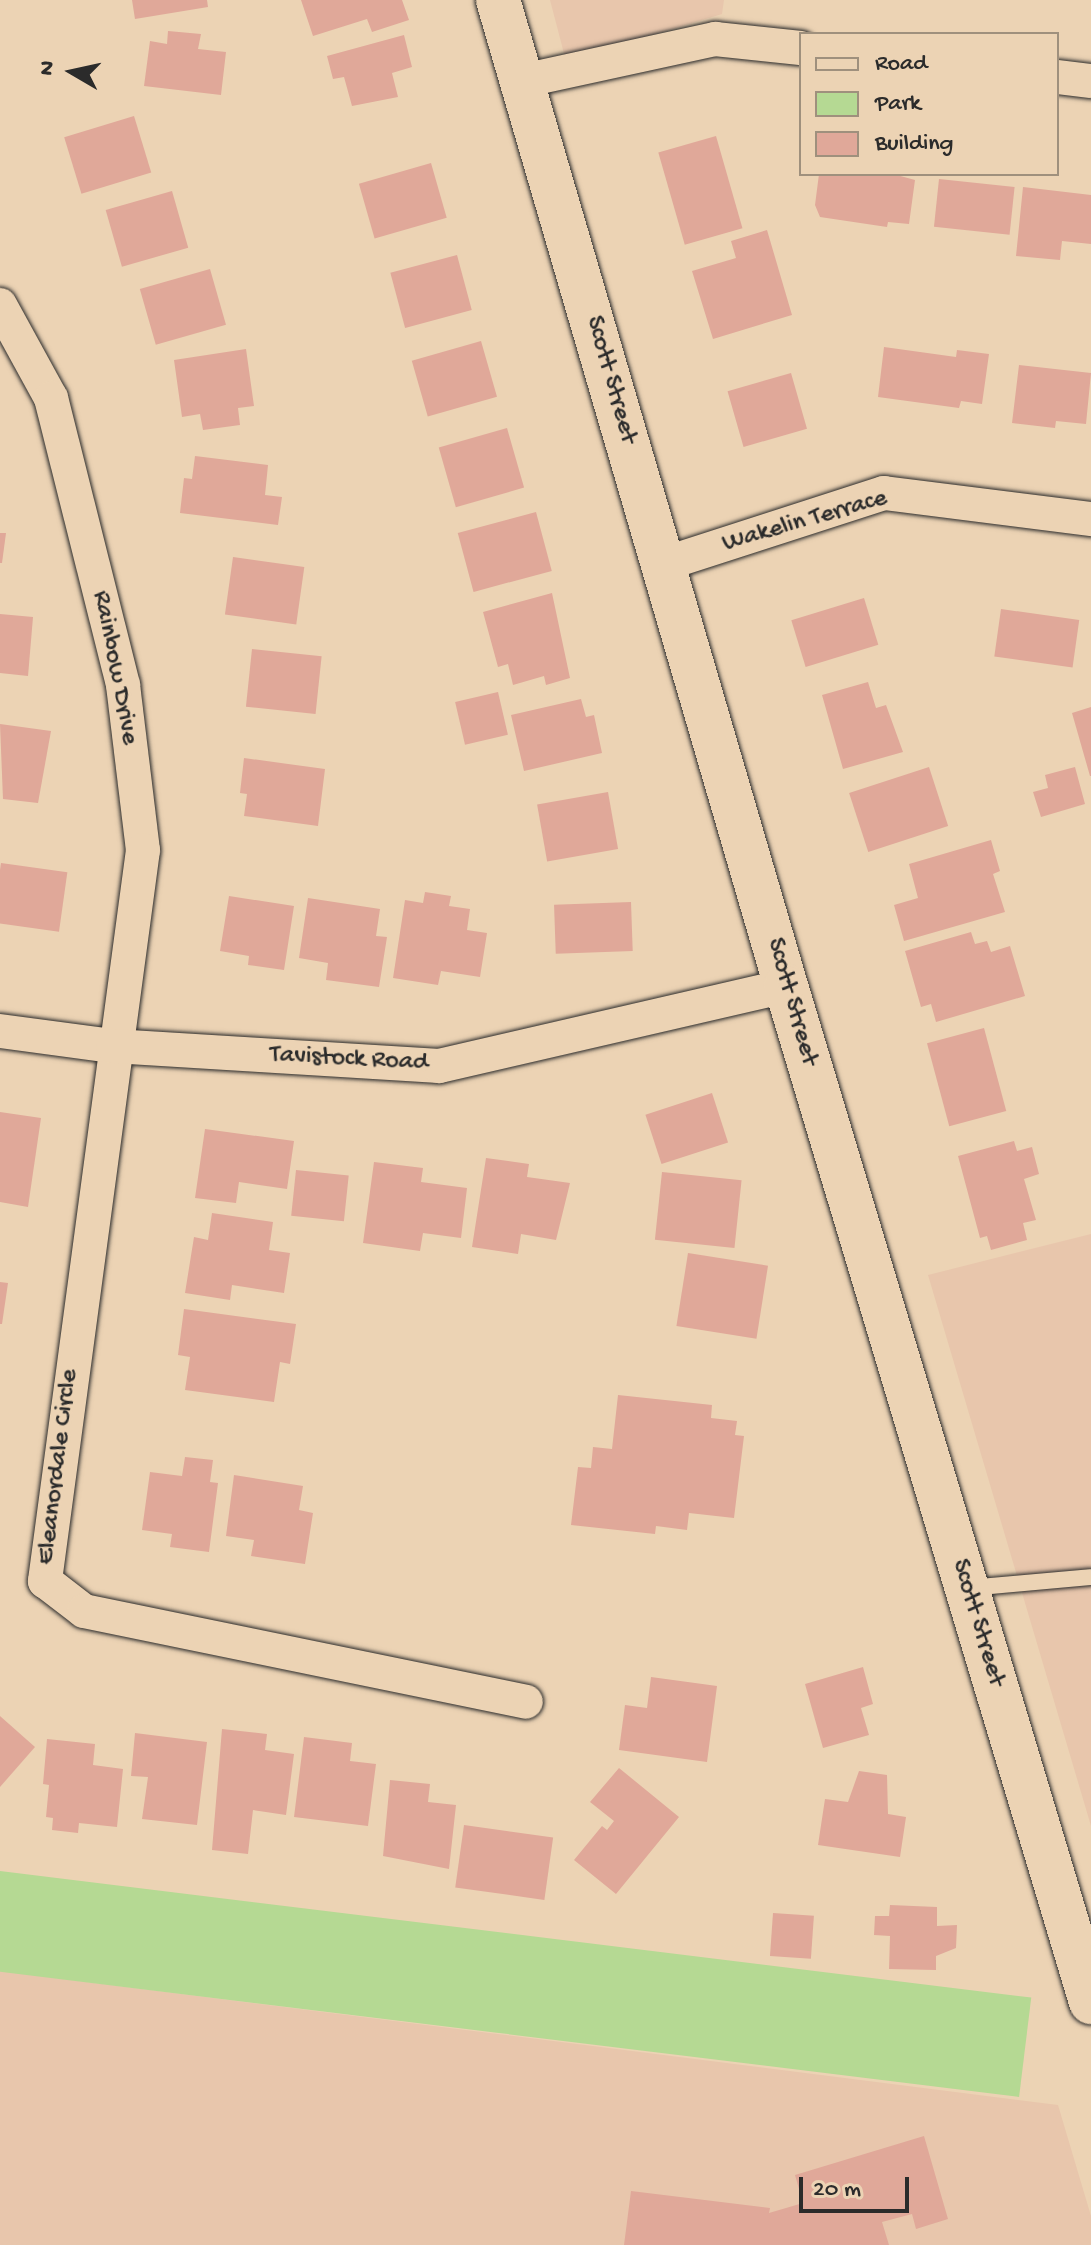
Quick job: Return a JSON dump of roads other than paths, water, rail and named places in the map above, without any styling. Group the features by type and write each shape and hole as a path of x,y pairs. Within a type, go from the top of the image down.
{"main road":[{"name":"Scott Street","path":"498,0 786,986 966,1588 1081,1934 1091,2002"}],"street":[{"path":"522,81 715,39 799,48"},
{"path":"1059,77 1091,81"},
{"name":"Rainbow Drive","path":"0,305 51,398 123,685 143,850 113,1046"},
{"name":"Wakelin Terrace","path":"664,564 884,493 1091,519"},
{"name":"Tavistock Road","path":"0,1031 113,1046 439,1066 786,986"},
{"name":"Eleanordale Circle","path":"113,1046 45,1581 84,1611 526,1702"}],"lane":[{"path":"966,1588 1091,1577"}]}
